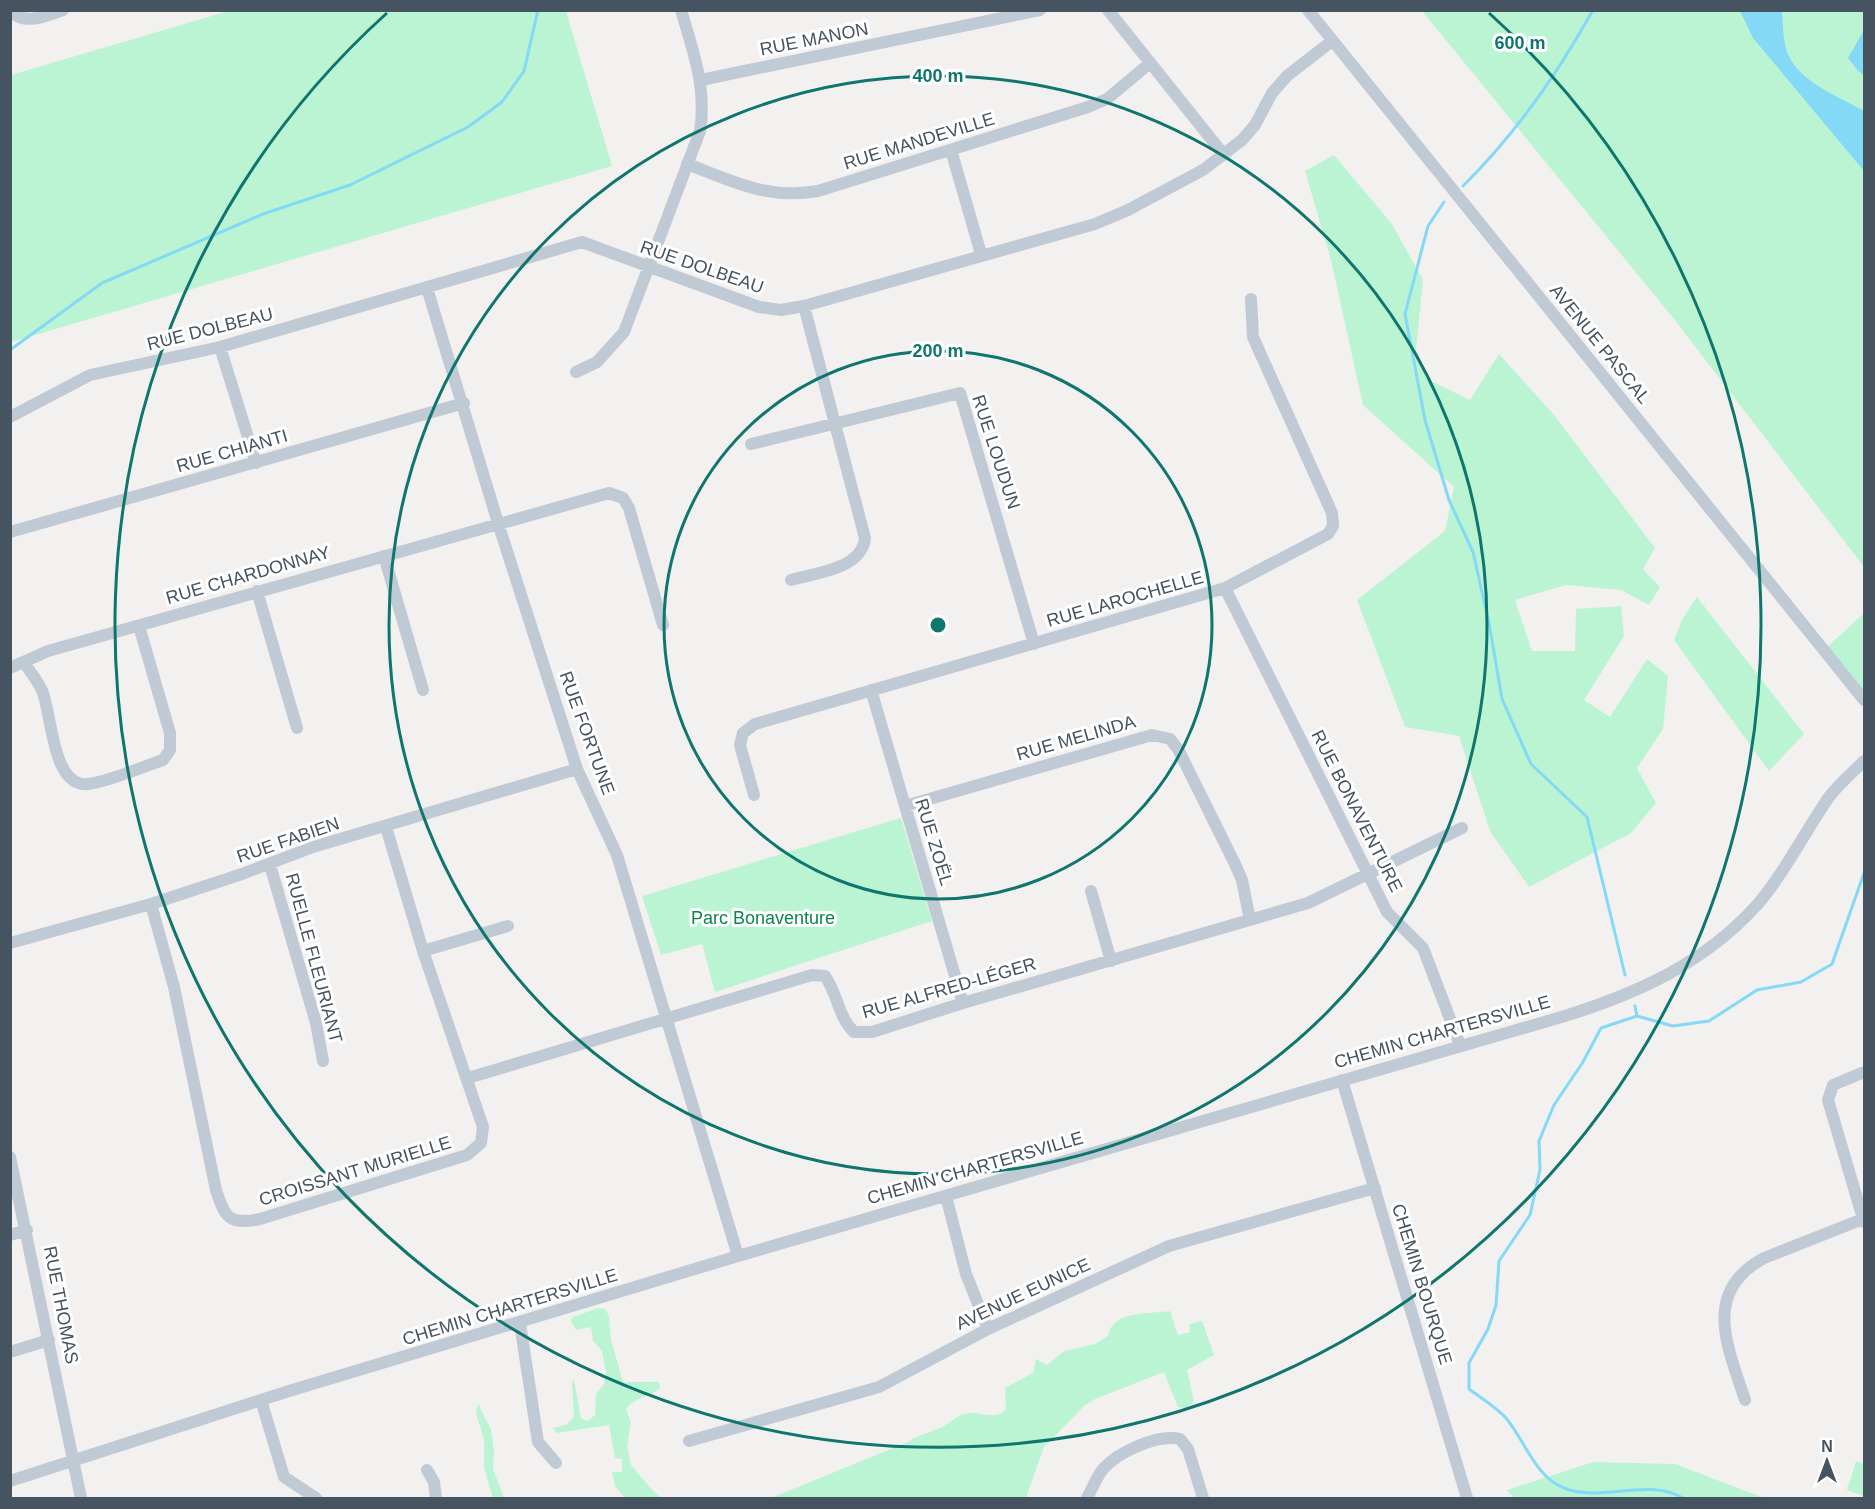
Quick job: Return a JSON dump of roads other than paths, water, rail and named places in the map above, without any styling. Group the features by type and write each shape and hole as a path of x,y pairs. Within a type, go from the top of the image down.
{"street":[{"path":"10,11 18,18 35,19 63,10"},
{"path":"576,372 597,363 624,332 700,131 703,110 701,80 681,10"},
{"name":"RUE MANON","path":"701,80 1040,10"},
{"path":"1108,10 1224,155"},
{"name":"AVENUE PASCAL","path":"1308,10 1864,700"},
{"name":"RUE DOLBEAU","path":"10,417 90,375 220,347 582,242 759,307 781,310 804,306 1112,217 1203,170 1224,155 1249,132 1272,93 1280,84 1332,41"},
{"name":"RUE MANDEVILLE","path":"687,164 767,193 783,195 818,191 1088,107 1107,99 1150,63"},
{"path":"951,150 981,254"},
{"name":"RUE FORTUNE","path":"427,288 464,403 498,523 577,770 617,855 738,1256"},
{"name":"RUE LAROCHELLE","path":"754,795 740,745 743,733 755,724 1225,588 1324,537 1331,531 1334,523 1329,505 1253,337 1251,299"},
{"path":"791,580 851,562 862,552 864,545 864,531 804,306"},
{"path":"220,347 256,462"},
{"name":"RUE LOUDUN","path":"835,424 960,393 1034,644"},
{"name":"RUE CHIANTI","path":"10,532 464,403"},
{"path":"751,444 835,424"},
{"name":"RUE CHARDONNAY","path":"10,668 48,651 603,494 619,496 629,508 663,625"},
{"path":"384,556 423,690"},
{"name":"RUE BONAVENTURE","path":"1225,588 1387,912 1423,948 1460,1045"},
{"path":"257,591 297,728"},
{"path":"24,662 42,691 52,725 60,767 71,781 87,784 163,760 170,750 170,733 139,626"},
{"name":"RUE ZOËL","path":"871,690 963,1003"},
{"name":"RUE MELINDA","path":"905,806 1152,735 1164,736 1178,749 1235,864 1242,880 1250,920"},
{"name":"CHEMIN CHARTERSVILLE","path":"10,1481 261,1400 738,1256 1565,1016 1623,996 1670,975 1702,955 1757,905 1831,794 1864,761"},
{"name":"RUE FABIEN","path":"10,943 151,904 270,865 313,848 577,770"},
{"name":"CROISSANT MURIELLE","path":"151,904 174,987 216,1190 222,1209 230,1220 242,1222 260,1219 474,1151 481,1143 483,1127 423,951 386,827"},
{"name":"RUE ALFRED-LÉGER","path":"468,1078 812,975 825,976 834,989 844,1023 854,1032 872,1032 963,1003 1314,901 1462,828"},
{"name":"RUELLE FLEURIANT","path":"270,865 316,1023 323,1061"},
{"path":"1090,891 1111,961"},
{"path":"423,951 508,926"},
{"path":"1745,1400 1727,1344 1723,1322 1725,1304 1735,1282 1752,1264 1864,1220 1828,1094 1837,1081 1864,1072"},
{"name":"CHEMIN BOURQUE","path":"1342,1080 1467,1498"},
{"name":"RUE THOMAS","path":"10,1157 81,1498"},
{"name":"AVENUE EUNICE","path":"690,1441 879,1387 988,1329 1168,1246 1375,1188"},
{"path":"946,1196 966,1274 988,1329"},
{"path":"10,1235 27,1230"},
{"path":"520,1323 538,1442 556,1463"},
{"path":"10,1352 49,1340"},
{"path":"261,1400 284,1477 316,1498"},
{"path":"1088,1498 1104,1468 1115,1459 1147,1444 1170,1437 1180,1439 1188,1449 1203,1498"},
{"path":"427,1470 434,1482 436,1498"}],"water":[{"path":"1740,11 1782,11 1787,52 1793,63 1821,88 1864,111 1864,171 1753,38"},
{"path":"1864,30 1864,75 1848,58"}],"waterway":[{"path":"10,350 102,283 263,214 350,185 468,127 502,102 524,71 538,10"},
{"path":"1463,186 1500,146 1534,103 1593,10"},
{"path":"1444,202 1428,226 1405,314 1425,420 1449,500 1473,552 1489,623 1502,699 1531,764 1587,817 1625,975"},
{"path":"1683,1498 1669,1492 1654,1490 1579,1492 1554,1483 1538,1467 1506,1418 1469,1389 1469,1363 1488,1329 1496,1305 1499,1261 1530,1215 1540,1170 1539,1141 1554,1105 1583,1062 1601,1028 1637,1016 1673,1026 1709,1021 1757,990 1801,982 1832,964 1864,873"},
{"path":"1635,1006 1637,1016"}],"park label":[{"name":"Parc Bonaventure","path":"763,918"}]}
